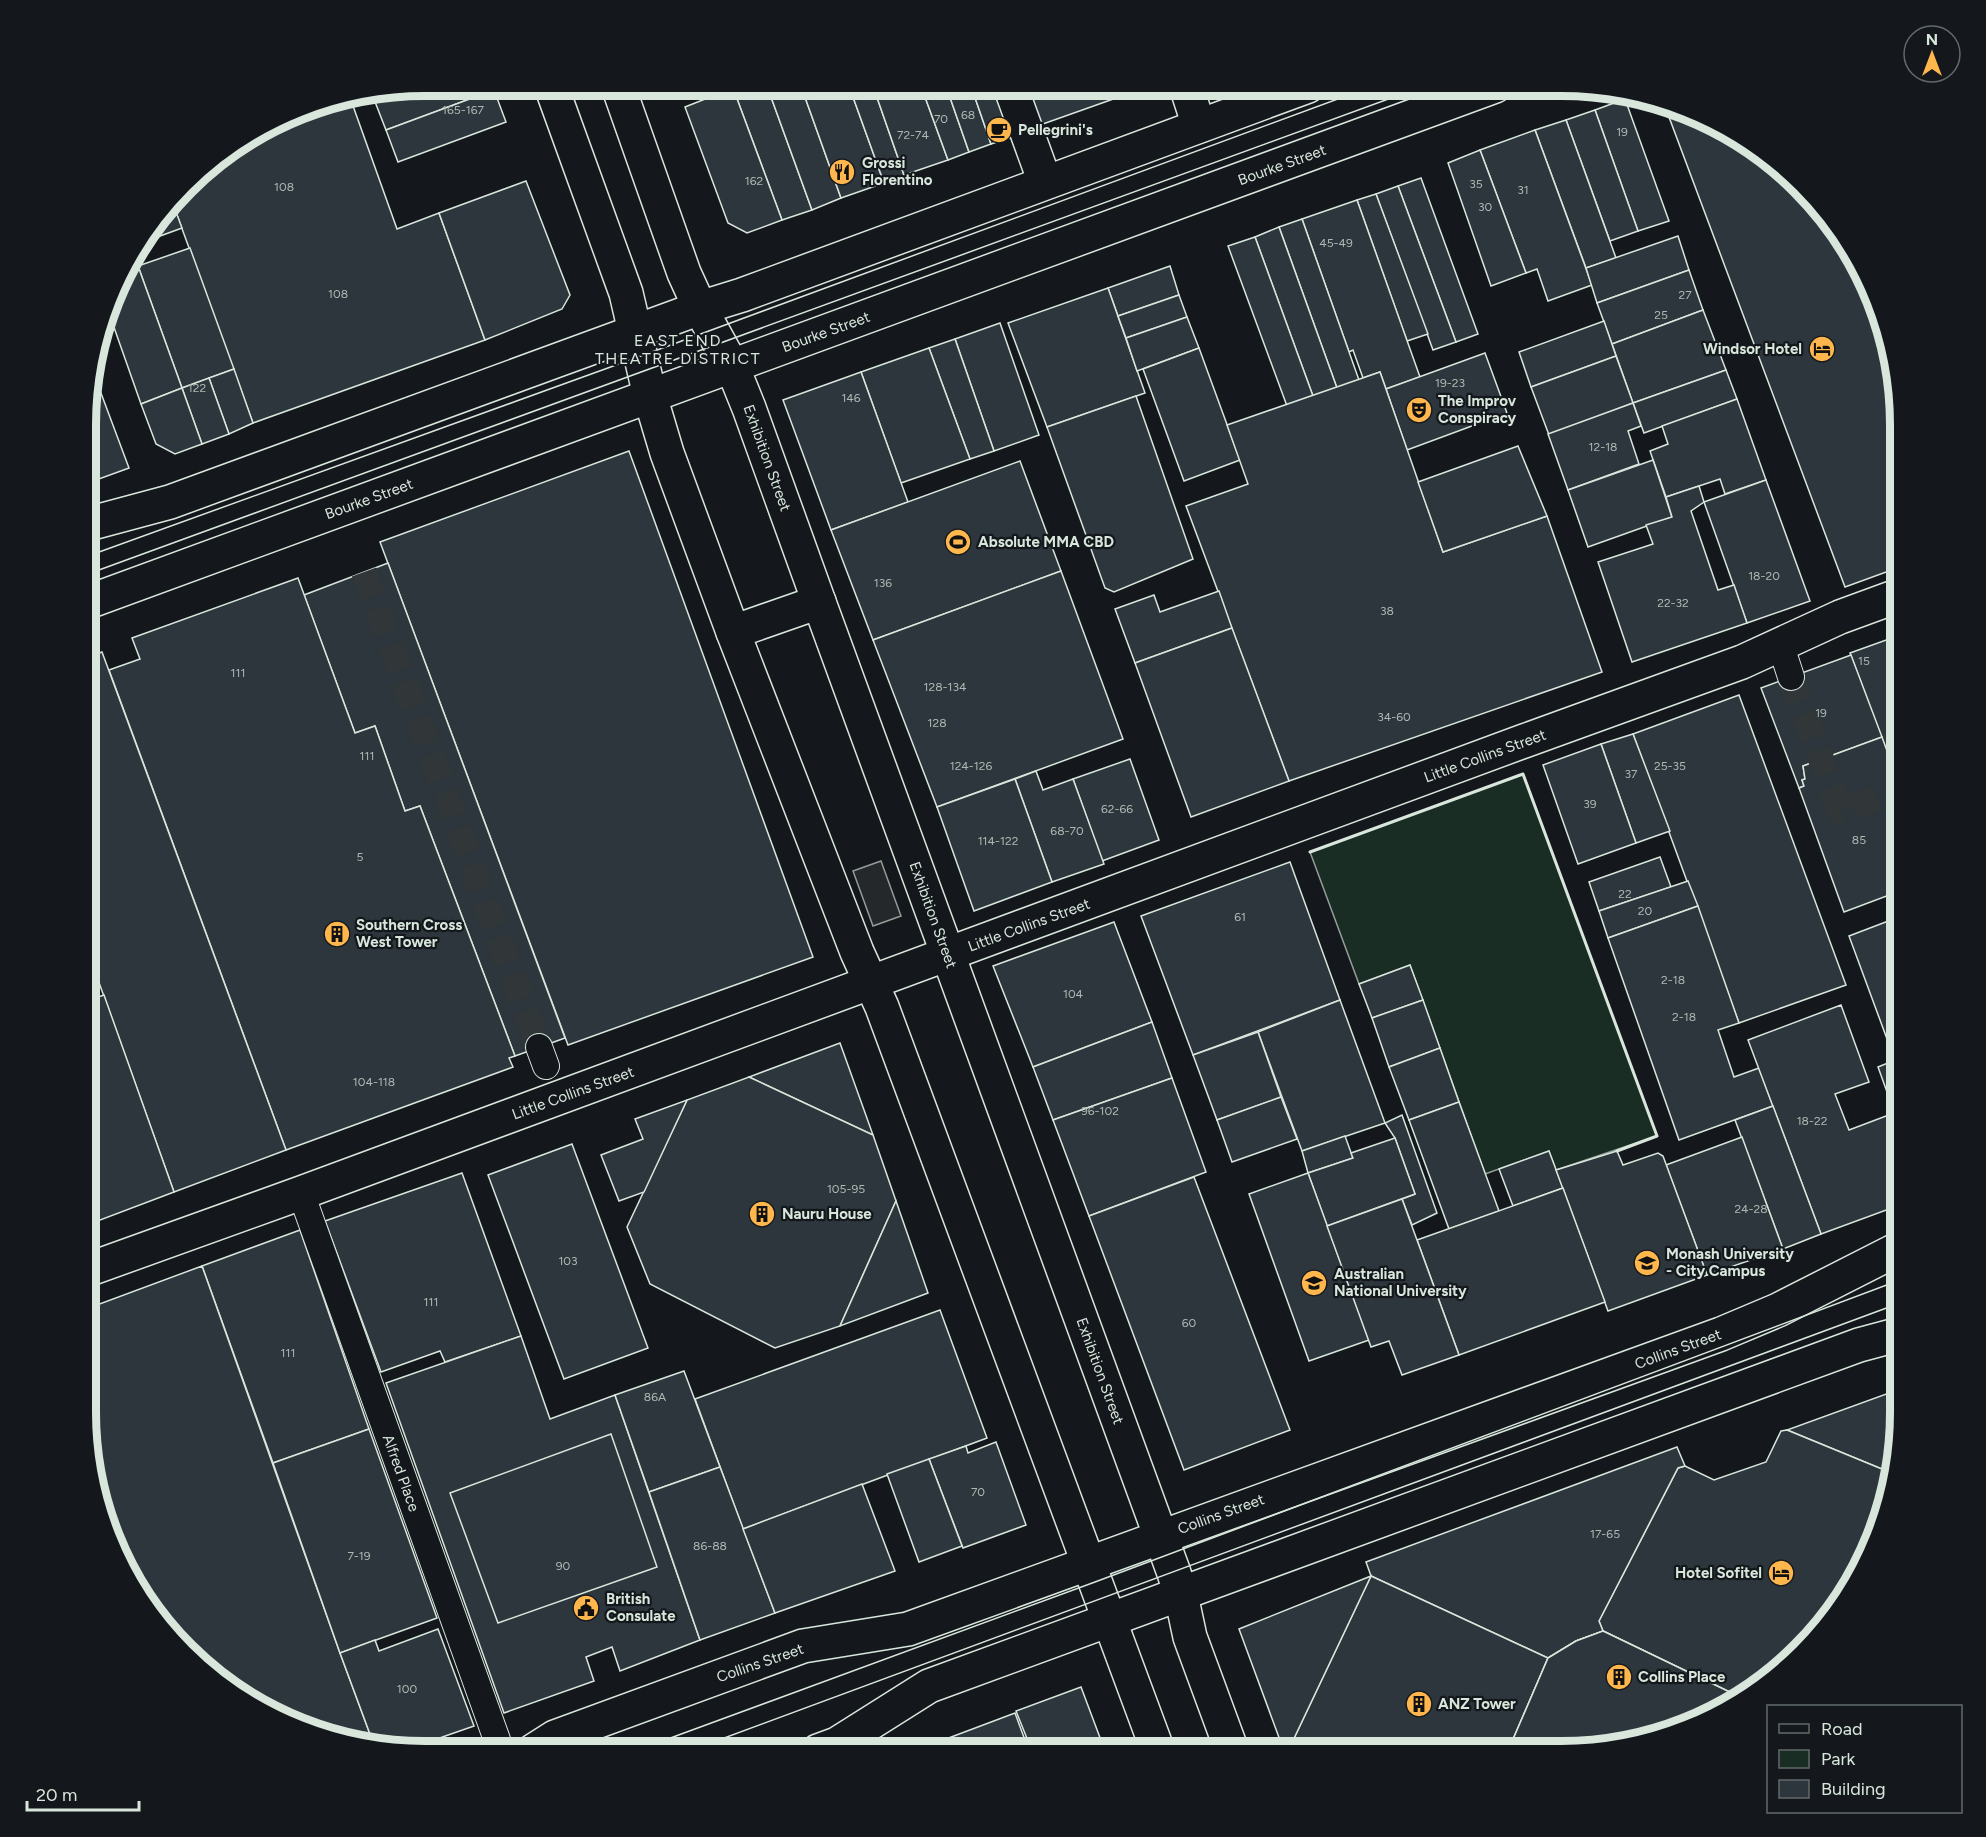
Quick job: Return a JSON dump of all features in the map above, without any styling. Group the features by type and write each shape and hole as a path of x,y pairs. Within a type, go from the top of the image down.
{"street":[{"path":"556,96 626,293 650,396 667,453 733,632 857,952 890,1030 1154,1741"},
{"name":"Exhibition Street","path":"622,96 684,273 700,308 732,366 749,408 1161,1536 1181,1594 1190,1637 1228,1741"},
{"path":"1014,96 1045,182"},
{"path":"1189,96 1199,126"},
{"path":"96,522 170,502 700,308 742,295 1281,96"},
{"name":"Bourke Street","path":"96,599 1468,96"},
{"name":"Little Collins Street","path":"96,1267 1742,662 1840,617 1890,599"},
{"path":"733,632 819,602"},
{"path":"1781,646 1791,677"},
{"name":"Alfred Place","path":"301,1193 497,1741"},
{"name":"Collins Street","path":"549,1741 803,1646 908,1629 1731,1330 1778,1310 1890,1253"},
{"path":"842,1741 929,1686 1848,1349 1890,1337"}],"green space":[{"path":"1523,774 1657,1136 1556,1170 1549,1151 1485,1174 1410,965 1359,984 1310,852"}],"shaded area":[{"path":"881,861 901,916 873,926 853,871"}],"building":[{"path":"425,96 478,96 386,130 374,100"},
{"path":"478,96 496,96 506,122 398,162 386,130"},
{"path":"713,96 736,96 782,220 747,233 728,223 685,107"},
{"path":"736,96 771,96 812,210 782,220"},
{"path":"771,96 805,96 841,198 812,210"},
{"path":"805,96 853,96 884,183 841,198"},
{"path":"853,96 876,96 904,175 884,183"},
{"path":"876,96 925,96 948,160 904,175"},
{"path":"925,96 949,96 969,152 948,160"},
{"path":"949,96 974,96 991,144 969,152"},
{"path":"974,96 997,96 1012,137 991,144"},
{"path":"1030,96 1122,96 1040,125"},
{"path":"1619,101 1626,102 1669,221 1638,231 1595,110"},
{"path":"352,104 397,229 439,213 485,340 253,423 176,211 208,178 260,140 319,113"},
{"path":"1595,110 1638,231 1610,241 1566,120"},
{"name":"Windsor Hotel","path":"1668,113 1707,130 1744,151 1794,192 1835,242 1856,279 1873,319 1884,361 1889,403 1890,571 1845,587"},
{"path":"1566,120 1616,258 1586,268 1535,130"},
{"path":"1535,130 1592,285 1548,301 1537,269 1526,273 1480,150"},
{"path":"1480,150 1526,273 1491,286 1448,163"},
{"path":"1421,178 1478,334 1456,342 1398,186"},
{"path":"526,181 570,295 562,309 485,340 439,213"},
{"path":"1398,186 1456,342 1433,350 1376,194"},
{"path":"1376,194 1428,334 1407,341 1357,200"},
{"path":"1357,200 1420,377 1386,389 1380,372 1363,378 1353,350 1349,352 1302,219"},
{"path":"176,211 182,228 154,238"},
{"path":"1302,219 1359,380 1337,388 1279,227"},
{"path":"1279,227 1337,388 1313,396 1255,237"},
{"path":"1678,236 1689,270 1597,303 1586,268"},
{"path":"1255,237 1313,396 1287,406 1228,246"},
{"path":"190,248 234,369 182,388 138,266"},
{"path":"137,266 182,388 141,404 112,322"},
{"path":"1170,266 1179,295 1118,316 1108,288"},
{"path":"1689,270 1703,310 1612,344 1597,303"},
{"path":"1108,288 1145,393 1047,427 1008,323"},
{"path":"1179,295 1187,317 1126,338 1118,316"},
{"path":"1703,310 1726,370 1633,403 1612,344"},
{"path":"1187,317 1199,348 1137,371 1126,338"},
{"path":"1604,321 1616,356 1531,387 1519,352"},
{"path":"1000,323 1039,435 994,451 955,339"},
{"path":"955,339 994,451 970,459 929,348"},
{"path":"929,348 970,459 901,483 861,372"},
{"path":"1199,348 1240,460 1184,481 1143,369"},
{"path":"1485,353 1507,413 1407,450 1386,389"},
{"path":"1616,356 1633,403 1549,435 1531,387"},
{"path":"234,369 253,423 229,434 209,378"},
{"path":"1726,370 1737,399 1644,433 1633,403"},
{"path":"861,372 908,502 831,530 783,400"},
{"path":"1380,372 1443,552 1547,516 1602,672 1289,781 1186,506 1248,484 1227,425"},
{"path":"209,378 229,434 202,444 182,388"},
{"path":"99,387 129,468 96,480"},
{"path":"182,388 202,444 175,454 156,444 141,404"},
{"path":"1136,396 1193,559 1114,592 1105,588 1047,427"},
{"path":"1737,399 1766,480 1725,494 1720,479 1666,497 1650,451 1668,444 1662,426"},
{"path":"1633,403 1641,426 1628,431 1639,464 1568,490 1548,434"},
{"path":"1518,446 1547,516 1443,552 1418,482"},
{"path":"629,451 813,957 568,1045 380,542"},
{"path":"1653,460 1672,517 1588,547 1568,490"},
{"path":"1020,461 1061,571 873,640 831,530"},
{"path":"1766,480 1810,601 1747,623 1704,502"},
{"path":"1699,486 1704,502 1691,511 1718,590 1734,585 1747,623 1632,662 1598,562 1653,544 1646,525 1672,517 1666,497"},
{"path":"388,563 565,1038 515,1056 420,806 405,811 375,726 355,733 304,595"},
{"path":"1061,571 1123,739 937,807 873,640"},
{"name":"Southern Cross West Tower","path":"298,578 355,733 375,726 405,811 420,806 515,1056 509,1058 513,1067 286,1150 109,670 140,659 132,638"},
{"path":"1219,591 1232,628 1135,663 1115,609 1154,595 1160,612"},
{"path":"1232,628 1289,781 1191,817 1135,663"},
{"path":"1890,639 1890,760 1850,653"},
{"path":"102,652 286,1150 174,1192 96,974 96,654"},
{"path":"1851,655 1882,737 1803,766 1804,786 1799,788 1761,688"},
{"path":"1739,695 1846,985 1739,1023 1633,734"},
{"path":"1633,734 1670,831 1636,843 1601,744"},
{"path":"1882,737 1890,759 1890,895 1844,912 1799,788 1804,786 1803,766"},
{"path":"1601,744 1636,843 1578,864 1543,765"},
{"path":"1130,759 1159,840 1102,861 1073,779"},
{"path":"1036,771 1043,790 1073,779 1104,864 1052,882 1015,779"},
{"path":"1015,779 1052,882 974,911 937,807"},
{"path":"1660,857 1671,887 1599,911 1589,882"},
{"path":"1290,862 1340,1000 1193,1055 1141,916"},
{"path":"1688,881 1698,906 1608,938 1599,911"},
{"path":"1698,906 1739,1023 1718,1030 1734,1077 1759,1068 1773,1106 1679,1140 1608,938"},
{"path":"1890,920 1890,1047 1849,936"},
{"path":"1114,922 1152,1022 1033,1067 993,966"},
{"path":"1410,965 1423,1000 1372,1018 1359,984"},
{"path":"104,995 174,1192 96,1222 96,998"},
{"path":"1340,1000 1385,1123 1302,1151 1258,1032"},
{"path":"1423,1000 1440,1048 1389,1067 1372,1018"},
{"path":"1841,1005 1869,1082 1835,1094 1849,1130 1890,1115 1890,1209 1821,1234 1748,1040"},
{"path":"1152,1022 1172,1078 1053,1120 1033,1067"},
{"path":"1258,1032 1281,1097 1217,1120 1193,1055"},
{"path":"840,1043 873,1135 749,1077"},
{"path":"1440,1048 1459,1102 1409,1120 1389,1067"},
{"path":"1890,1062 1890,1100 1878,1067"},
{"name":"Nauru House","path":"749,1077 873,1135 896,1201 840,1326 775,1348 650,1284 627,1227 687,1100"},
{"path":"1172,1078 1206,1172 1089,1216 1053,1120"},
{"path":"1281,1097 1297,1139 1232,1162 1217,1120"},
{"path":"687,1100 644,1192 619,1201 601,1155 643,1139 635,1119"},
{"path":"1459,1102 1499,1211 1449,1229 1409,1120"},
{"path":"1773,1106 1821,1234 1783,1249 1735,1120"},
{"path":"1402,1115 1437,1213 1412,1225 1402,1199 1415,1194 1395,1138 1385,1123"},
{"path":"1345,1136 1353,1158 1308,1173 1302,1151"},
{"path":"1742,1137 1783,1249 1707,1275 1666,1165"},
{"path":"1395,1138 1415,1194 1327,1226 1308,1173 1353,1158 1351,1153"},
{"path":"572,1144 648,1348 564,1379 488,1175"},
{"path":"1549,1151 1563,1188 1513,1206 1499,1169"},
{"path":"1617,1151 1623,1165 1658,1153 1663,1156 1707,1275 1608,1311 1556,1170"},
{"path":"462,1173 521,1336 445,1362 440,1351 381,1372 325,1221"},
{"name":"Australian National University","path":"1308,1173 1369,1340 1309,1361 1249,1194"},
{"path":"1194,1177 1290,1430 1184,1470 1089,1216"},
{"path":"1563,1188 1605,1302 1459,1355 1417,1240"},
{"path":"1402,1199 1459,1355 1402,1375 1389,1341 1371,1347 1327,1226"},
{"path":"896,1201 928,1293 840,1326"},
{"path":"300,1230 369,1429 273,1463 202,1266"},
{"path":"202,1266 371,1736 319,1724 279,1707 242,1686 192,1645 151,1595 121,1538 102,1476 96,1412 96,1305"},
{"path":"940,1310 987,1438 743,1529 695,1399"},
{"path":"521,1336 550,1419 615,1395 700,1640 620,1671 612,1647 586,1657 594,1681 504,1713 386,1383"},
{"path":"684,1371 720,1467 649,1492 615,1395"},
{"path":"1890,1393 1885,1470 1787,1430"},
{"path":"369,1429 437,1618 340,1653 273,1463"},
{"path":"1787,1430 1885,1470 1873,1518 1856,1558 1835,1595 1794,1645 1732,1693 1603,1631 1599,1621 1678,1468 1685,1466 1714,1480 1766,1462 1781,1431"},
{"path":"611,1434 657,1567 498,1623 450,1493"},
{"path":"996,1442 1026,1525 963,1548 929,1459 966,1446 968,1453"},
{"path":"1677,1447 1685,1466 1678,1468 1599,1621 1603,1631 1576,1641 1548,1658 1371,1576 1366,1562"},
{"path":"929,1459 962,1546 919,1562 887,1474"},
{"path":"720,1467 775,1613 700,1640 649,1492"},
{"path":"862,1484 895,1571 775,1613 743,1529"},
{"name":"ANZ Tower","path":"1371,1576 1548,1658 1512,1741 1293,1741"},
{"path":"1371,1576 1293,1741 1280,1741 1239,1629"},
{"path":"438,1629 474,1726 431,1741 371,1736 340,1653 375,1640 379,1651"},
{"name":"Collins Place","path":"1603,1631 1732,1693 1667,1724 1625,1735 1583,1740 1512,1741 1548,1658 1576,1641"},
{"name":"Collins Place","path":"1603,1631 1732,1693 1667,1724 1625,1735 1583,1740 1512,1741 1548,1658 1576,1641"},
{"path":"1081,1687 1101,1741 1028,1741 1016,1711"},
{"path":"1015,1713 1025,1741 941,1741"}],"tunnel":[{"path":"364,572 539,1047"},
{"path":"1791,677 1840,811 1890,794"}],"tram line":[{"path":"96,553 641,356 1346,96"},
{"path":"96,571 1397,96"},
{"path":"662,1741 1095,1582 1890,1284"},
{"path":"716,1741 1890,1307"}],"wall":[{"path":"1310,852 1523,774 1657,1136 1617,1151"}],"place":[{"name":"Pellegrini's","path":"999,130"},
{"name":"Grossi Florentino","path":"842,172"},
{"name":"Windsor Hotel","path":"1822,349"},
{"name":"The Improv Conspiracy","path":"1419,410"},
{"name":"Absolute MMA CBD","path":"958,542"},
{"name":"Southern Cross West Tower","path":"337,934"},
{"name":"Nauru House","path":"762,1214"},
{"name":"Monash University - City Campus","path":"1647,1263"},
{"name":"Australian National University","path":"1314,1283"},
{"name":"Hotel Sofitel","path":"1781,1573"},
{"name":"British Consulate","path":"586,1608"},
{"name":"Collins Place","path":"1619,1677"},
{"name":"ANZ Tower","path":"1419,1704"}],"district":[{"name":"EAST END THEATRE DISTRICT","path":"678,349"}]}
